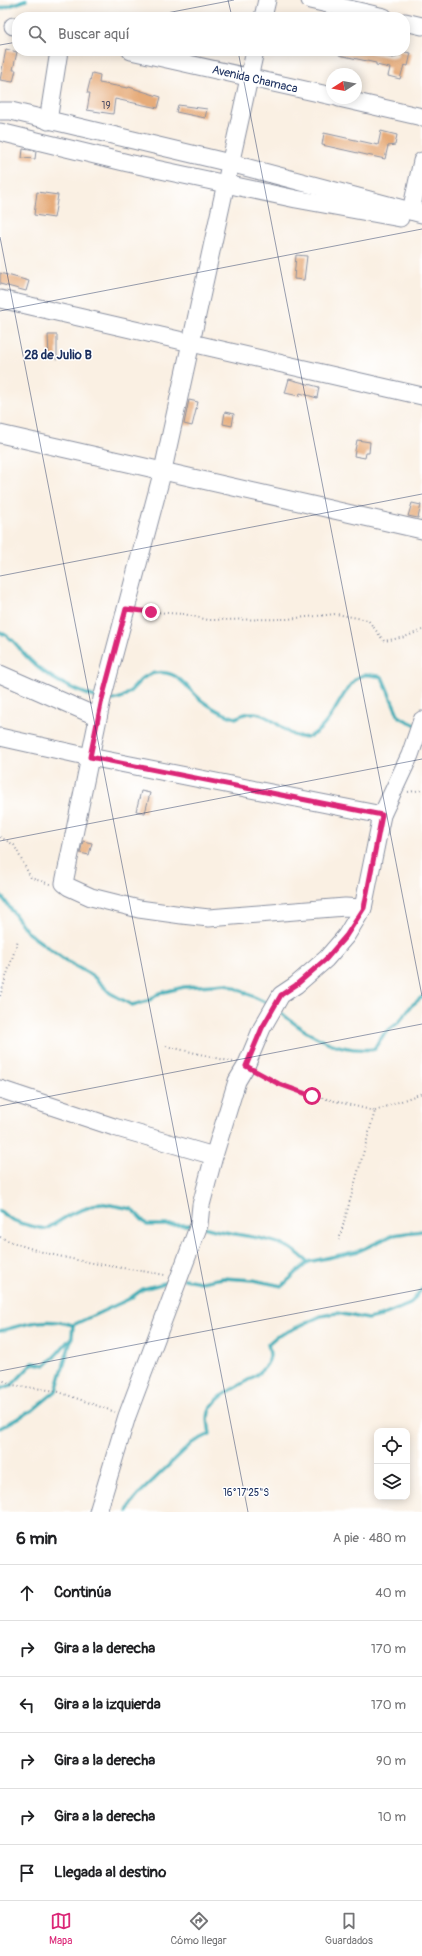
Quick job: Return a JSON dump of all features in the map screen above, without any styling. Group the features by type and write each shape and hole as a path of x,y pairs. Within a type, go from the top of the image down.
{"street":[{"path":"264,12 268,0"},
{"path":"310,0 362,12"},
{"path":"410,23 422,26"},
{"path":"48,121 58,56"},
{"name":"Avenida Chamaca","path":"153,56 326,95"},
{"path":"254,56 163,470 98,717 64,883 69,887 92,897 139,909 209,918 345,907 364,908"},
{"path":"362,103 422,117"},
{"path":"0,110 11,111 230,163 418,214"},
{"path":"0,132 128,164 389,217 406,218 418,214"},
{"path":"418,214 422,161"},
{"path":"0,300 422,396"},
{"path":"0,434 422,530"},
{"path":"0,674 98,717"},
{"path":"98,1512 127,1416 199,1225 201,1205 228,1105 237,1081 246,1066 262,1028 281,995 296,985 326,959 346,936 364,908 382,815 410,755 422,720"},
{"path":"0,737 90,757 382,815"},
{"path":"0,1089 114,1127 214,1156"}],"path":[{"path":"126,609 184,614 208,620 287,619 336,614 368,620 384,641 422,630"},
{"path":"0,837 14,845 31,878 59,886 64,883"},
{"path":"0,996 18,940"},
{"path":"166,1046 246,1066 279,1084 306,1094 375,1111 422,1094"},
{"path":"339,1240 375,1111"},
{"path":"0,1237 34,1250 68,1258 180,1278"},
{"path":"0,1379 12,1384 56,1391 127,1416"}],"building":[{"path":"6,49 12,51 12,56 16,56 13,70 16,70 13,82 0,80"},
{"path":"411,53 408,66 404,65 400,79 388,76 390,68 376,65 376,63 344,56 384,56 393,58 397,56 410,56"},
{"path":"92,73 100,75 99,83 129,87 161,97 158,108 115,99 113,114 87,110 90,93 87,93"},
{"path":"178,105 207,109 205,118 176,112"},
{"path":"381,131 397,135 395,145 388,146 385,159 322,145 324,133 378,145"},
{"path":"23,149 36,151 35,159 22,158"},
{"path":"37,192 58,195 54,218 34,215"},
{"path":"296,255 307,256 304,280 294,279"},
{"path":"0,273 29,281 26,291 0,284"},
{"path":"48,335 57,335 57,359 49,357"},
{"path":"289,379 319,387 317,398 300,393 299,396 285,393"},
{"path":"189,400 198,402 192,426 184,424"},
{"path":"225,412 234,414 232,426 223,424"},
{"path":"357,440 370,442 369,453 366,453 365,458 354,456"},
{"path":"412,503 421,505 418,518 408,516"},
{"path":"141,791 150,793 145,813 136,811"},
{"path":"83,841 92,843 89,855 80,853"}],"waterway":[{"path":"0,9 26,0"},
{"path":"0,632 13,641 36,666 52,678 98,698"},
{"path":"106,700 115,700 123,697 148,675 155,673 170,674 181,680 201,700 222,713 236,718 248,713 258,714 268,718 293,735 301,737 310,736 319,730 333,713 345,693 357,678 364,675 371,675 382,677 399,717 416,725"},
{"path":"0,894 28,933 68,962 93,976 110,993 132,1005 148,1001 160,993 184,987 227,984 271,1005"},
{"path":"277,1009 310,1034 334,1045 347,1048 374,1049 384,1034 399,1022 411,1006 422,997"},
{"path":"0,1211 16,1221 46,1229 71,1214 100,1203 132,1209 147,1225 194,1225"},
{"path":"204,1227 278,1243 293,1250 308,1262 359,1251 393,1235 422,1231"},
{"path":"184,1279 201,1282 223,1278 253,1280 282,1286 308,1262"},
{"path":"0,1428 33,1410 56,1391 72,1337 73,1325 129,1299 143,1289 172,1281"},
{"path":"128,1512 131,1504 141,1492 192,1443 210,1434 208,1414 214,1403 222,1396 260,1372 267,1365 270,1356 268,1344 276,1337 321,1316 337,1313 368,1319 381,1316 410,1304 422,1289"},
{"path":"0,1331 36,1322 53,1322 73,1325"},
{"path":"0,1389 12,1385 33,1363 45,1365 71,1338"}],"district":[{"name":"28 de Julio B","path":"58,354"}],"route":[{"path":"151,612 126,609 102,699 90,757 382,815 364,908 346,936 326,959 296,985 281,995 262,1028 246,1066 279,1084 312,1096"}]}
